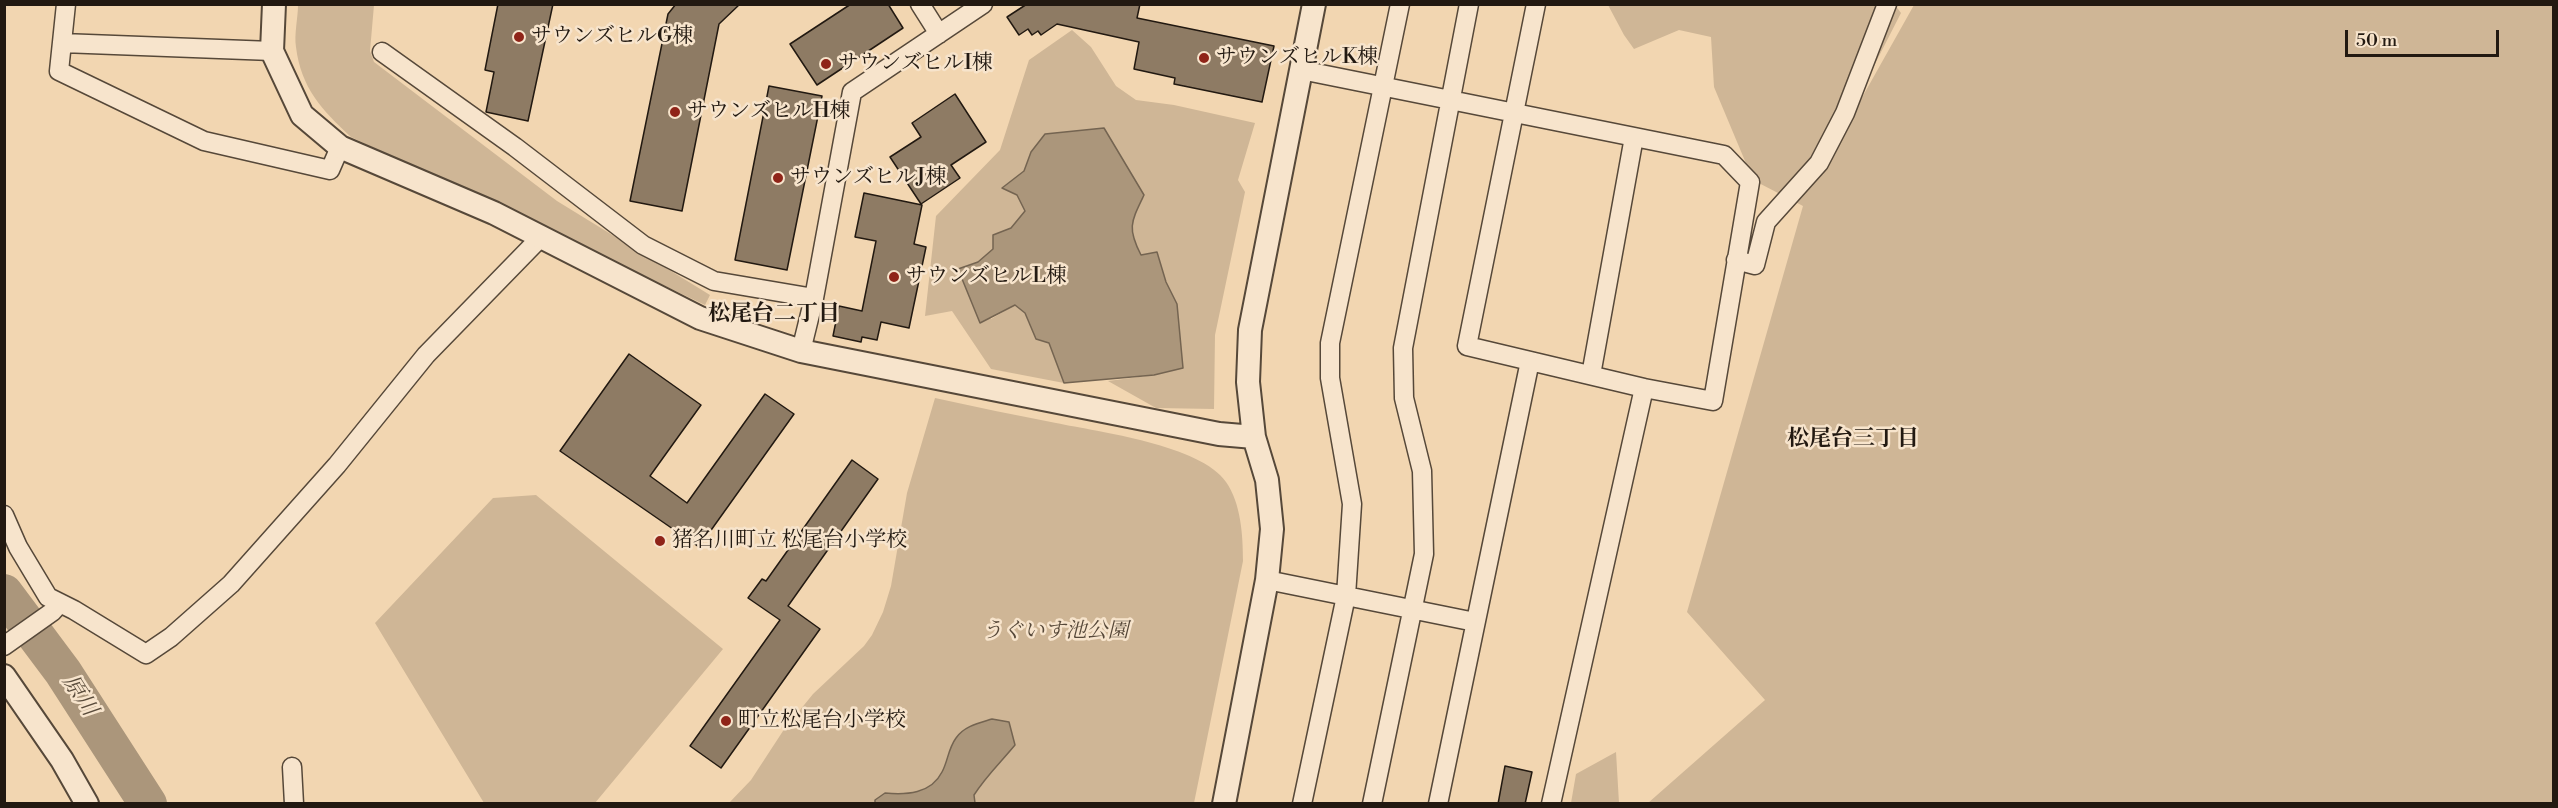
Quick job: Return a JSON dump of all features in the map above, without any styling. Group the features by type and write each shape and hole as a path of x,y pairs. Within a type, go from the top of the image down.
{"street":[{"path":"66,4 59,71 204,141 330,170 340,147"},
{"path":"274,4 272,51 302,116 340,147 494,213 700,318 801,351 1219,434 1254,437"},
{"path":"920,4 939,34"},
{"path":"801,351 814,298 852,92 982,4"},
{"path":"1224,804 1267,580 1272,530 1267,480 1254,437 1248,382 1250,330 1314,4"},
{"path":"1302,804 1346,596 1352,504 1330,378 1330,343 1400,4"},
{"path":"1372,804 1424,554 1422,471 1404,398 1403,348 1469,4"},
{"path":"1301,70 1514,113 1724,154 1750,182 1713,401 1644,388 1467,346 1514,113 1536,4"},
{"path":"1736,260 1755,265 1766,222 1819,163 1845,113 1887,4"},
{"path":"62,43 272,51"},
{"path":"382,52 515,147 643,245 714,281 814,298"},
{"path":"1592,375 1634,136"},
{"path":"4,515 18,547 56,607 147,654 171,637 231,584 337,465 426,355 541,237"},
{"path":"1438,804 1530,360"},
{"path":"1551,804 1644,388"},
{"path":"1267,580 1475,622"},
{"path":"4,646 56,607"},
{"path":"4,676 62,760 87,804"},
{"path":"291,767 294,804"}],"green space":[{"path":"298,5 374,5 370,51 374,62 557,201 710,295 705,305 351,137 314,97 303,75 296,42"},
{"path":"1608,5 1895,5 1901,13 1814,183 1914,5 2553,5 2553,803 1648,803 1765,700 1687,612 1803,206 1753,180 1714,87 1711,37 1679,30 1634,49"},
{"path":"1072,30 1091,47 1116,86 1136,100 1174,105 1255,123 1238,180 1245,192 1215,335 1214,409 1156,408 1108,381 1154,375 1183,368 1177,304 1166,282 1157,252 1141,255 1132,231 1136,212 1144,195 1031,152 1024,171 1003,187 1017,195 1026,211 1011,228 993,235 993,249 978,262 958,269 991,319 1015,305 1025,313 1029,323 1049,343 1064,383 991,369 952,311 925,316 936,216 1000,150 1029,60"},
{"name":"うぐいす池公園","path":"935,398 1122,436 1173,449 1213,469 1226,482 1238,510 1242,531 1243,561 1194,803 728,804 751,780 783,731 813,694 864,646 872,635 883,612 891,586 907,493"},
{"path":"536,495 723,649 595,803 484,803 375,623 493,498"},
{"path":"1616,752 1619,803 1571,803 1576,774"}],"shaded area":[{"path":"1104,128 1144,195 1136,212 1132,231 1141,255 1157,252 1166,282 1177,304 1183,368 1154,375 1064,383 1049,343 1036,339 1025,313 1015,305 980,323 958,269 978,262 993,249 993,235 1011,228 1025,211 1017,195 1002,188 1024,171 1031,152 1045,134"},
{"path":"992,719 1009,722 1015,745 974,795 975,803 875,803 875,800 885,793 917,792 931,785 942,772 951,746 959,734 972,726"}],"building":[{"name":"サウンズヒルG棟","path":"498,4 553,4 528,121 486,112 494,72 485,70"},
{"name":"サウンズヒルH棟","path":"676,4 740,4 719,24 682,211 630,201 668,14"},
{"name":"サウンズヒルI棟","path":"851,4 888,4 903,28 817,85 790,44"},
{"name":"サウンズヒルK棟","path":"1027,4 1140,4 1137,18 1274,46 1262,102 1174,84 1175,78 1134,69 1139,42 1057,24 1041,35 1038,31 1032,35 1028,29 1019,35 1007,17"},
{"name":"サウンズヒルJ棟","path":"769,86 822,96 787,270 735,260"},
{"name":"サウンズヒルL棟","path":"955,94 986,142 951,165 960,178 921,204 890,157 921,137 912,123"},
{"name":"サウンズヒルL棟","path":"864,193 922,205 914,244 926,247 909,328 881,322 877,340 862,337 861,342 833,336 839,306 862,311 876,241 855,237"},
{"path":"629,354 701,405 650,476 687,503 765,394 794,414 699,547 560,451"},
{"path":"852,460 878,479 788,606 820,629 721,768 690,746 780,620 748,598 762,579 766,581"},
{"path":"1505,766 1532,772 1525,804 1498,804"}],"waterway":[{"name":"原川","path":"4,593 63,672 148,804"}],"place":[{"name":"サウンズヒルG棟","path":"519,37"},
{"name":"サウンズヒルK棟","path":"1204,58"},
{"name":"サウンズヒルI棟","path":"826,64"},
{"name":"サウンズヒルH棟","path":"675,112"},
{"name":"サウンズヒルJ棟","path":"778,178"},
{"name":"サウンズヒルL棟","path":"894,277"},
{"name":"猪名川町立 松尾台小学校","path":"660,541"},
{"name":"町立松尾台小学校","path":"726,721"}],"district":[{"name":"松尾台二丁目","path":"774,315"},
{"name":"松尾台三丁目","path":"1853,440"}]}
